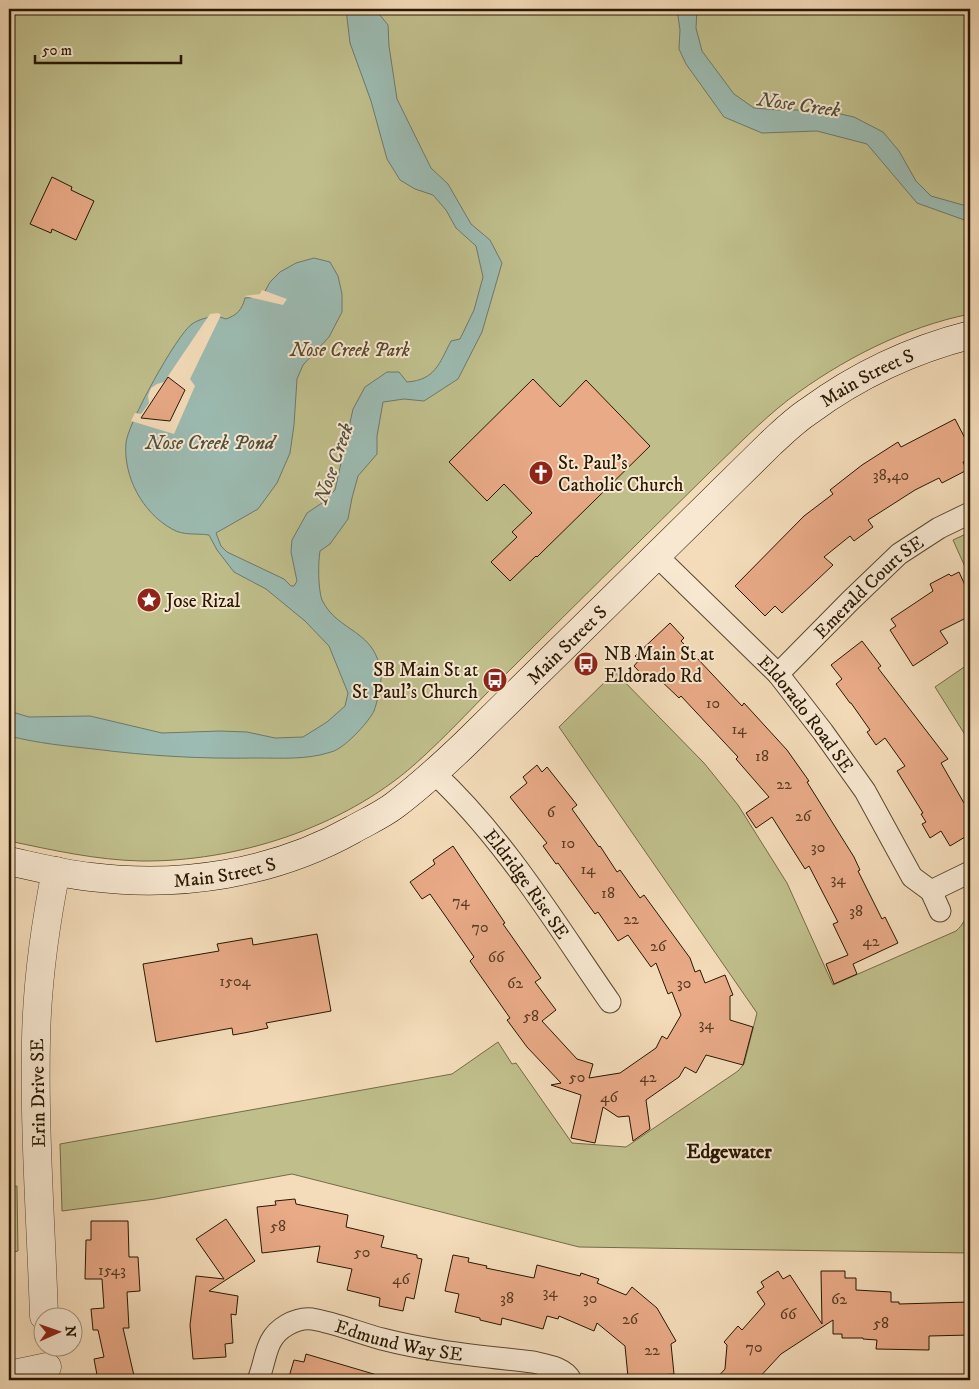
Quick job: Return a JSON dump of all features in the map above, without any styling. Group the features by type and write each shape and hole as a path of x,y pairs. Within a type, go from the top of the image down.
{"main road":[{"name":"Main Street S","path":"9,861 90,877 143,881 215,877 270,865 325,845 393,807 434,773 771,443 807,412 855,380 899,358 941,342 970,335"},
{"name":"Erin Drive SE","path":"44,1306 38,1171 36,1039 40,969 56,871"},
{"path":"9,1375 48,1365"}],"street":[{"name":"Emerald Court SE","path":"778,674 899,554 939,528 970,513"},
{"name":"Eldorado Road SE","path":"656,556 778,674 823,732 864,791 912,877 931,890"},
{"name":"Eldridge Rise SE","path":"434,773 460,797 505,851 610,1002"},
{"path":"940,912 931,890 970,872"},
{"name":"Edmund Way SE","path":"258,1380 268,1343 275,1334 295,1321 311,1319 380,1339 430,1350 549,1365 567,1374 571,1380"}],"green space":[{"name":"Nose Creek Park","path":"9,9 970,9 970,314 922,327 874,347 808,385 788,400 758,425 427,753 385,787 354,807 286,837 250,848 177,860 141,861 107,859 9,841"},
{"path":"970,532 970,578 953,540"},
{"path":"970,663 970,741 969,741 935,687"},
{"path":"615,672 704,763 738,805 787,883 833,985 956,931 966,917 970,889 970,1253 579,1247 292,1174 155,1199 62,1211 60,1144 452,1074 498,1042 512,1064 516,1063 572,1143 626,1147 738,1071 744,1064 757,1013 559,727"},
{"path":"17,1186 18,1251 9,1253 9,1187"}],"water":[{"name":"Nose Creek Pond","path":"346,9 375,9 388,25 389,46 397,99 431,168 448,184 471,224 490,240 502,263 482,332 458,379 424,401 404,399 383,402 377,436 377,454 358,476 348,519 330,544 320,551 319,576 322,600 337,619 372,648 378,659 381,678 374,711 349,741 336,750 322,755 303,757 216,758 155,755 30,741 9,736 9,711 29,717 90,716 162,733 220,731 247,732 275,738 303,737 327,722 345,706 348,693 329,646 305,621 266,589 234,572 217,550 209,535 176,531 152,514 137,493 132,481 128,469 126,443 143,400 154,380 175,344 192,324 211,317 217,316 226,319 233,316 241,309 245,298 262,297 270,282 280,272 296,263 314,258 330,262 338,276 342,294 342,312 329,337 303,365 297,379 290,453 277,483 258,509 216,533 221,546 227,552 284,579 291,586 294,586 297,581 291,552 292,540 307,513 322,503 335,490 353,409 365,387 387,372 399,372 407,382 424,378 439,364 451,341 460,339 474,310 483,277 476,246 456,228 446,210 433,195 415,189 400,180 387,159 371,101 350,43"},
{"path":"677,9 697,9 696,28 702,51 734,94 754,108 823,110 854,117 883,132 899,151 916,181 931,196 970,207 970,222 917,203 867,144 817,131 762,133 724,117 686,64 679,49 680,30"}],"pier":[{"path":"262,290 287,299 283,305 244,296 260,294"},
{"path":"218,313 221,315 190,379 195,386 174,434 131,421 135,413 141,414 149,403 148,396 151,388 164,382 210,314"}],"building":[{"path":"52,177 72,187 71,190 94,201 76,240 52,229 51,233 30,224"},
{"path":"168,377 185,390 170,421 141,418"},
{"name":"St. Paul's Catholic Church","path":"533,379 560,407 586,380 650,446 510,581 491,562 517,537 512,532 532,513 504,484 487,501 449,462"},
{"path":"955,419 970,448 970,458 963,462 967,470 942,483 939,478 915,490 868,520 873,527 854,541 850,536 824,557 833,565 782,613 775,606 765,616 735,586 804,516 833,494 830,490 862,465 898,442 901,447"},
{"path":"959,572 970,596 970,616 940,631 948,643 913,666 890,630 896,626 891,619 933,591 930,584 949,574 951,576"},
{"path":"670,623 684,638 681,641 742,706 744,703 787,750 809,781 807,782 854,857 860,870 858,871 882,919 885,917 898,943 853,964 857,974 834,984 826,964 848,955 833,924 838,922 809,866 805,869 772,817 756,828 746,813 769,797 736,759 738,757 681,696 679,698 657,677 650,683 634,666 639,660 635,656"},
{"path":"862,641 881,666 878,668 948,759 941,763 964,803 970,799 970,834 950,846 941,831 930,838 922,824 926,822 921,814 923,813 897,771 905,766 885,738 876,745 867,732 870,730 836,684 842,679 831,665"},
{"path":"537,765 542,772 547,767 577,805 572,809 617,872 620,870 640,898 644,895 690,958 695,972 700,970 705,983 725,975 733,995 730,996 730,1020 753,1027 743,1065 706,1055 696,1073 685,1067 679,1077 646,1100 650,1129 633,1141 629,1116 618,1117 603,1107 595,1143 571,1138 581,1095 551,1085 561,1083 527,1047 507,1020 510,1018 470,961 474,957 430,894 422,899 410,882 435,864 433,860 453,846 505,923 503,924 541,978 535,982 556,1010 542,1021 577,1059 593,1064 589,1078 620,1073 656,1048 662,1036 667,1039 681,1015 672,992 668,994 656,963 651,967 628,935 618,941 598,912 595,914 558,863 556,864 543,846 547,843 510,797 527,783 523,777"},
{"path":"317,934 331,1011 266,1023 268,1028 233,1035 232,1028 156,1042 143,964 219,951 217,944 252,938 253,945"},
{"path":"295,1199 296,1204 348,1215 346,1227 384,1236 381,1247 417,1255 417,1258 422,1259 414,1299 406,1297 403,1311 379,1306 380,1298 347,1290 352,1269 317,1262 320,1246 262,1253 257,1207 276,1205 275,1201"},
{"path":"226,1219 255,1261 209,1291 238,1296 236,1315 231,1314 233,1343 225,1344 226,1357 193,1359 190,1325 196,1276 224,1279 196,1239"},
{"path":"91,1221 128,1221 129,1257 138,1257 140,1291 127,1292 129,1328 123,1328 135,1380 98,1380 94,1359 104,1357 98,1330 93,1330 91,1309 104,1308 102,1279 85,1279 86,1240 91,1240"},
{"path":"453,1255 469,1258 468,1262 487,1266 486,1268 534,1278 537,1265 580,1276 581,1273 599,1279 597,1283 626,1295 632,1287 657,1308 676,1341 671,1344 674,1374 628,1377 625,1346 597,1323 594,1331 559,1316 558,1319 547,1316 543,1329 502,1318 501,1325 455,1312 459,1294 445,1291"},
{"path":"778,1271 783,1279 790,1275 822,1324 821,1271 845,1271 845,1278 856,1278 856,1290 891,1292 891,1302 899,1302 899,1304 969,1302 970,1335 929,1336 929,1350 876,1349 877,1340 842,1338 842,1334 833,1334 833,1320 781,1354 757,1380 715,1380 725,1369 727,1345 724,1342 738,1326 742,1330 765,1304 757,1292 764,1287 761,1282"},
{"path":"306,1354 377,1375 376,1380 288,1380 294,1360 304,1362"}],"place":[{"name":"St. Paul's Catholic Church","path":"541,473"},
{"name":"Jose Rizal","path":"149,600"},
{"name":"NB Main St at Eldorado Rd","path":"586,664"},
{"name":"SB Main St at St Paul's Church","path":"495,680"}],"district":[{"name":"Edgewater","path":"729,1151"}],"water label":[{"name":"Nose Creek","path":"799,104"},
{"name":"Nose Creek","path":"333,463"}]}
